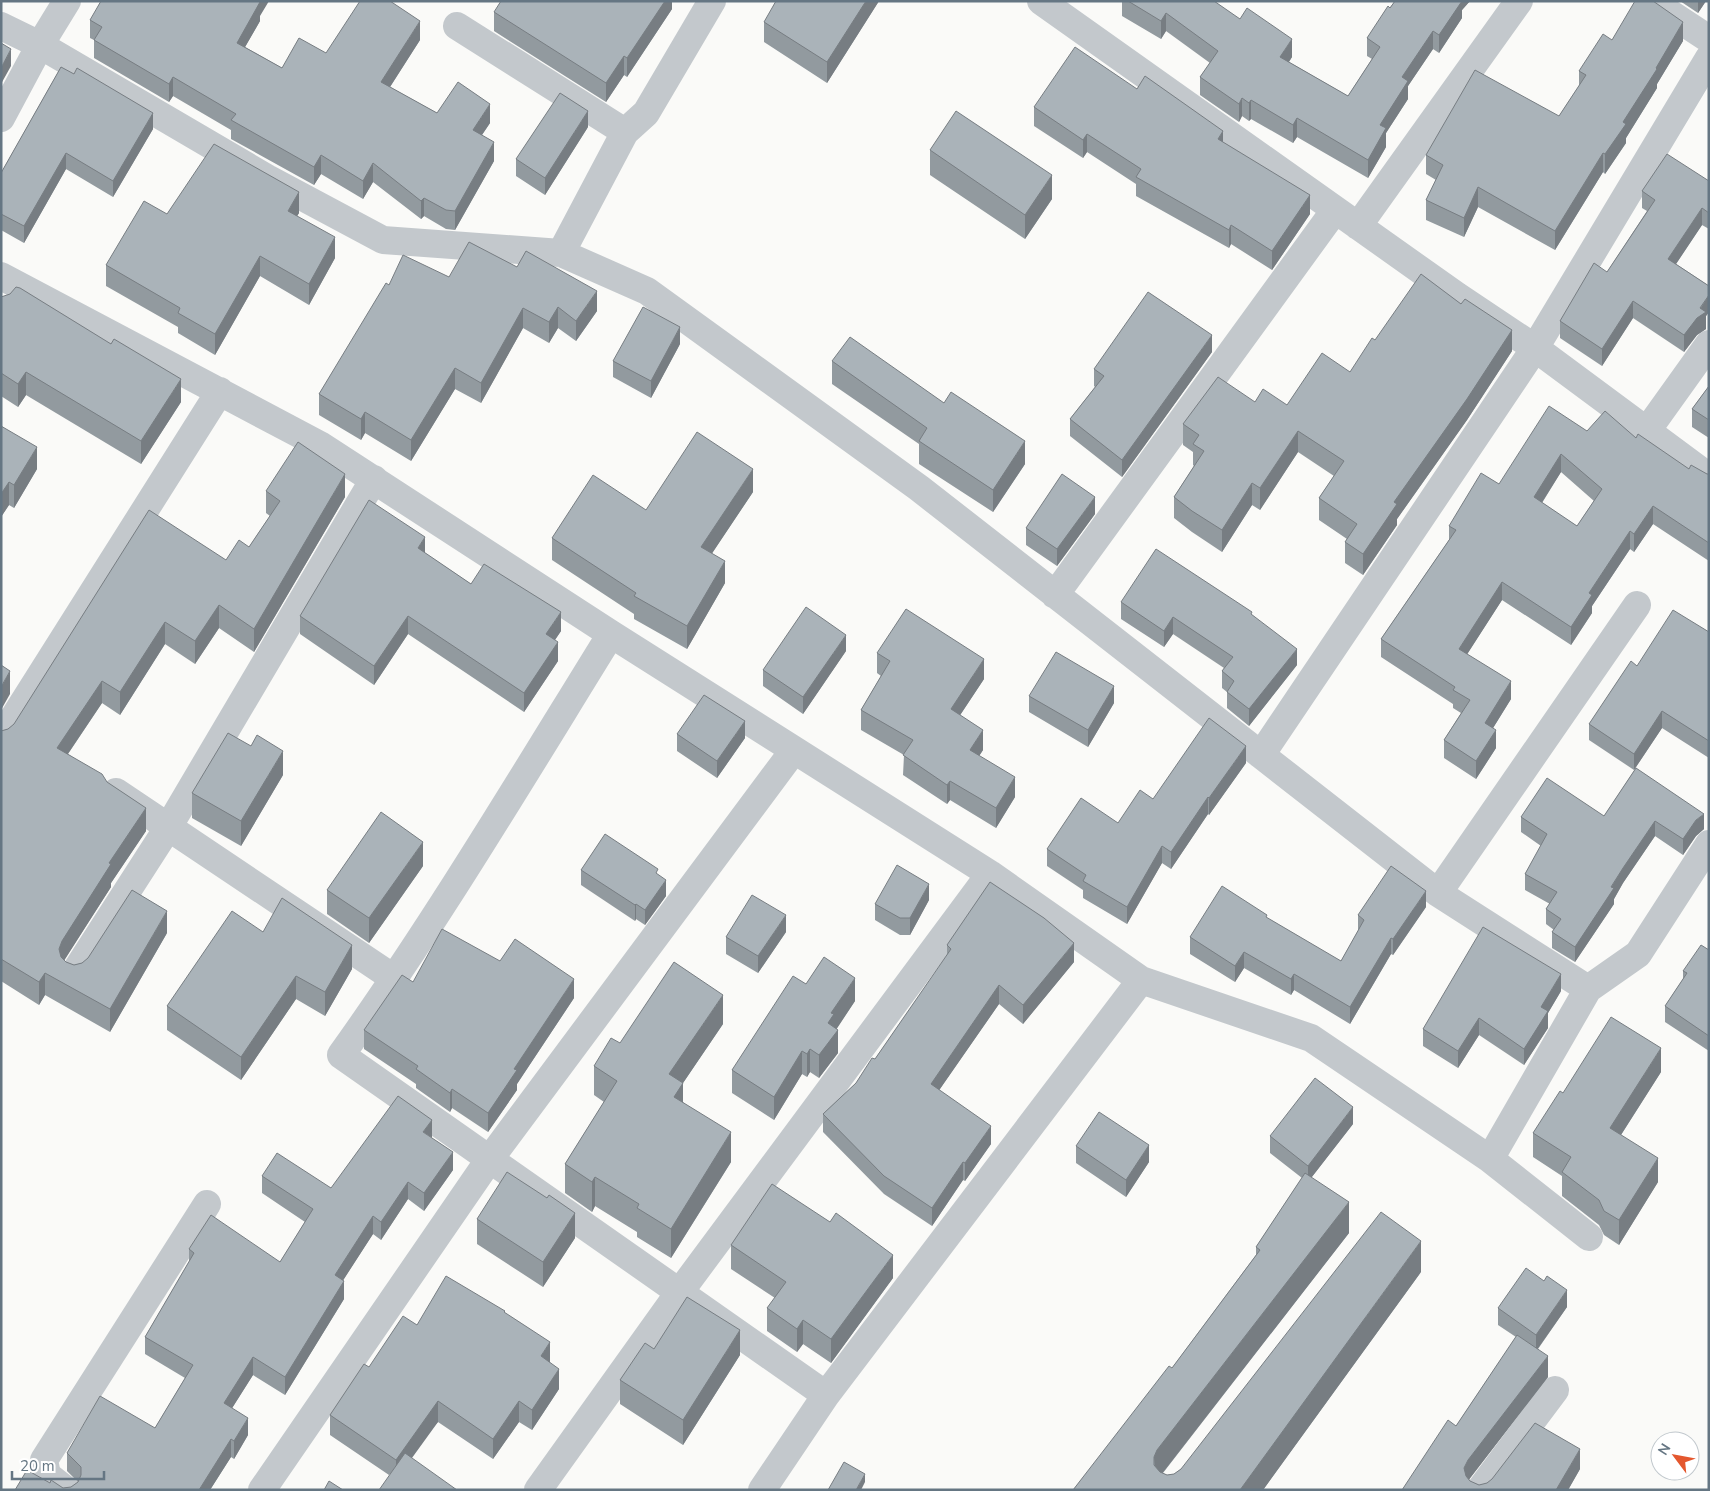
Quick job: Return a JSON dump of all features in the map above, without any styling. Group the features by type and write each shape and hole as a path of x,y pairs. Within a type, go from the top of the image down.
{"street":[{"path":"1,118 40,45 67,1"},
{"path":"561,253 625,132 646,113 712,1"},
{"path":"1041,1 1072,10 1335,210 1535,348 1709,477"},
{"path":"1358,226 1519,1"},
{"path":"1651,1 1709,40"},
{"path":"1,26 40,45 268,178 383,240 561,253 647,291 919,488 1438,893 1588,989"},
{"path":"457,26 625,132"},
{"path":"1261,755 1535,348 1709,58"},
{"path":"1056,595 1335,210"},
{"path":"5,287 220,391 320,445 611,634 990,874 1141,980 1310,1038 1490,1160 1588,1237"},
{"path":"1646,432 1709,344"},
{"path":"1,738 220,391"},
{"path":"75,972 169,826 374,479"},
{"path":"1438,893 1637,605"},
{"path":"611,634 395,979 341,1055 679,1294 826,1395"},
{"path":"262,1490 490,1160 794,750"},
{"path":"116,792 395,979"},
{"path":"1490,1160 1588,989 1638,954 1709,844"},
{"path":"538,1490 679,1294 990,874"},
{"path":"762,1490 826,1395 1141,980"},
{"path":"66,1490 47,1475 44,1460 207,1204"},
{"path":"1480,1490 1555,1390"}],"building":[{"path":"101,1 258,1 260,2 237,43 282,68 299,38 326,53 360,1 390,1 420,21 381,82 437,113 458,82 490,104 473,130 494,142 455,211 446,210 424,198 421,201 373,163 363,181 321,155 314,167 231,120 236,114 173,77 169,84 94,40 102,27 90,20"},
{"path":"501,1 665,1 627,58 624,56 606,83 494,12"},
{"path":"776,1 866,1 827,62 764,22"},
{"path":"1128,1 1214,1 1240,19 1247,8 1292,39 1280,57 1348,96 1380,47 1367,38 1388,6 1390,8 1395,1 1462,1 1439,35 1433,31 1402,77 1408,81 1380,125 1386,128 1368,160 1297,118 1293,125 1251,100 1249,103 1242,98 1239,104 1200,77 1218,51 1166,13 1161,21"},
{"path":"1635,1 1653,1 1683,22 1657,69 1623,122 1626,124 1605,154 1603,153 1555,231 1478,187 1464,218 1426,200 1443,165 1426,155 1475,70 1559,116 1586,75 1579,71 1603,34 1612,40"},
{"path":"1,43 11,49 1,68"},
{"path":"1075,47 1137,89 1145,76 1223,131 1218,139 1310,195 1272,251 1231,225 1229,230 1136,177 1141,169 1087,134 1083,140 1034,107"},
{"path":"61,67 74,74 77,68 153,113 113,181 66,153 24,226 1,214 1,173"},
{"path":"560,93 588,111 545,178 516,159"},
{"path":"956,111 1052,175 1025,215 930,150"},
{"path":"214,144 299,192 288,211 335,237 309,284 260,256 215,334 178,313 180,308 106,265 144,201 167,214"},
{"path":"1667,154 1709,181 1709,213 1702,208 1668,259 1709,286 1709,295 1700,308 1706,312 1697,318 1684,335 1633,301 1602,349 1560,321 1594,263 1607,272 1655,200 1642,191"},
{"path":"469,242 517,267 526,251 597,291 576,321 558,307 549,322 523,308 481,383 455,368 411,440 365,412 361,419 319,394 386,283 389,285 403,255 449,277"},
{"path":"1421,274 1461,304 1465,299 1512,330 1467,399 1394,502 1397,504 1363,554 1345,542 1357,524 1319,498 1344,461 1298,431 1260,488 1252,483 1222,530 1174,497 1204,451 1193,444 1199,435 1183,424 1218,377 1255,402 1263,389 1287,405 1322,353 1350,372 1372,338 1375,340"},
{"path":"16,287 111,344 114,339 181,379 141,441 26,372 18,384 1,373 1,297 10,294"},
{"path":"1148,292 1212,335 1122,460 1070,419 1104,376 1094,369"},
{"path":"643,307 680,327 651,381 613,361"},
{"path":"850,337 944,403 951,392 1025,441 993,490 919,441 927,428 832,361"},
{"path":"1709,386 1709,420 1692,409"},
{"path":"1549,406 1587,431 1605,411 1636,438 1638,434 1689,469 1691,465 1709,474 1709,543 1653,506 1634,534 1630,531 1589,593 1592,595 1571,627 1502,582 1459,649 1511,681 1485,723 1496,730 1476,761 1444,740 1470,700 1453,690 1455,687 1381,639 1456,530 1449,526 1481,473 1499,484","holes":["1561,454 1602,489 1577,526 1534,497"]},
{"path":"1,426 37,447 14,485 9,482 1,494"},
{"path":"697,432 753,469 701,547 725,561 687,626 634,596 636,593 552,538 593,475 646,510"},
{"path":"298,442 345,474 254,629 219,605 195,641 165,622 120,692 102,681 57,748 102,774 107,782 146,808 109,863 111,864 62,941 59,949 61,957 66,962 74,965 82,963 88,958 132,890 167,911 110,1009 45,973 39,982 1,959 1,731 8,729 14,724 149,510 226,560 239,540 249,547 280,501 266,491"},
{"path":"1062,474 1095,497 1057,549 1026,528"},
{"path":"369,500 425,537 418,548 471,584 484,564 561,612 546,634 558,642 524,693 408,616 374,666 300,616"},
{"path":"1156,549 1252,612 1251,614 1297,649 1249,709 1227,692 1234,681 1222,671 1233,657 1173,617 1164,631 1121,602"},
{"path":"806,607 846,635 803,697 763,670"},
{"path":"906,609 984,659 951,709 983,730 970,750 1015,777 996,808 950,781 947,785 903,755 913,740 861,710 890,661 877,653"},
{"path":"1673,610 1709,632 1709,741 1662,711 1634,754 1589,724 1631,661 1637,666"},
{"path":"1056,652 1114,686 1088,730 1029,696"},
{"path":"1,665 10,671 1,687"},
{"path":"704,695 745,721 717,761 677,734"},
{"path":"1209,718 1246,746 1208,797 1171,852 1162,846 1127,907 1083,881 1086,875 1047,849 1081,798 1118,823 1140,790 1153,799"},
{"path":"228,733 251,746 257,735 283,751 241,821 192,793"},
{"path":"1636,768 1704,814 1696,820 1683,839 1655,821 1623,868 1611,887 1614,888 1575,947 1552,932 1561,919 1546,909 1557,892 1525,874 1547,834 1521,817 1547,778 1604,816"},
{"path":"381,812 423,842 369,918 327,890"},
{"path":"605,834 658,869 656,873 666,880 645,910 581,870"},
{"path":"897,865 929,884 910,918 900,918 875,904"},
{"path":"1391,866 1426,891 1393,939 1391,938 1350,1007 1294,974 1291,979 1244,952 1235,966 1190,937 1222,886 1267,915 1266,917 1341,961 1364,920 1358,915"},
{"path":"990,882 1044,918 1074,943 1023,1005 999,985 931,1084 991,1126 965,1163 963,1162 932,1208 884,1176 823,1114 856,1083 872,1058 875,1059 951,949 947,945"},
{"path":"752,895 786,915 758,956 726,937"},
{"path":"282,898 352,945 325,992 296,976 241,1057 167,1006 232,911 263,932"},
{"path":"1483,927 1561,974 1541,1007 1548,1011 1524,1049 1479,1018 1458,1051 1423,1029"},
{"path":"442,929 500,961 515,939 574,979 514,1069 517,1070 488,1113 452,1089 450,1093 416,1069 418,1066 364,1030 402,975 413,982"},
{"path":"1701,945 1709,950 1709,1036 1665,1006 1687,973 1683,971"},
{"path":"824,957 855,978 831,1013 834,1014 828,1023 838,1030 819,1055 810,1049 807,1054 802,1051 774,1097 732,1070 793,976 806,984"},
{"path":"674,962 723,995 669,1074 683,1083 674,1097 731,1132 671,1229 637,1208 639,1204 595,1177 592,1182 565,1164 617,1081 594,1066 611,1038 620,1043"},
{"path":"1611,1017 1661,1048 1610,1128 1658,1158 1619,1220 1604,1211 1599,1200 1562,1172 1571,1157 1533,1133 1560,1091 1563,1093"},
{"path":"1315,1078 1353,1107 1308,1166 1270,1136"},
{"path":"398,1096 432,1120 423,1132 453,1152 424,1193 408,1182 381,1222 373,1216 335,1275 344,1281 285,1377 253,1357 224,1403 248,1418 234,1441 231,1439 199,1490 15,1490 27,1470 50,1483 51,1480 63,1488 71,1487 78,1482 81,1475 81,1467 67,1453 100,1396 155,1428 193,1365 145,1337 194,1253 189,1249 211,1215 280,1262 313,1209 262,1176 277,1153 331,1188"},
{"path":"1099,1112 1149,1145 1126,1180 1076,1146"},
{"path":"507,1172 547,1198 549,1195 575,1213 543,1262 477,1219"},
{"path":"1305,1173 1349,1202 1157,1450 1154,1457 1154,1465 1160,1472 1167,1475 1174,1474 1181,1469 1381,1212 1421,1241 1240,1490 1073,1490 1169,1366 1172,1368 1260,1250 1256,1247"},
{"path":"772,1184 830,1222 836,1213 893,1255 831,1339 803,1320 797,1329 767,1308 786,1282 731,1245"},
{"path":"1526,1268 1544,1281 1547,1276 1567,1290 1536,1335 1498,1308"},
{"path":"446,1276 505,1311 550,1342 541,1356 559,1369 532,1410 519,1401 493,1439 438,1401 396,1460 330,1415 364,1364 369,1367 403,1316 417,1325"},
{"path":"687,1297 740,1330 683,1420 620,1380 645,1343 654,1349"},
{"path":"1517,1335 1548,1356 1468,1460 1464,1468 1466,1476 1470,1481 1479,1485 1487,1483 1535,1423 1580,1449 1556,1490 1402,1490 1448,1420 1456,1426"},
{"path":"405,1453 457,1490 379,1490"},
{"path":"844,1462 865,1474 856,1490 828,1490"},
{"path":"329,1481 343,1490 324,1490"}]}
